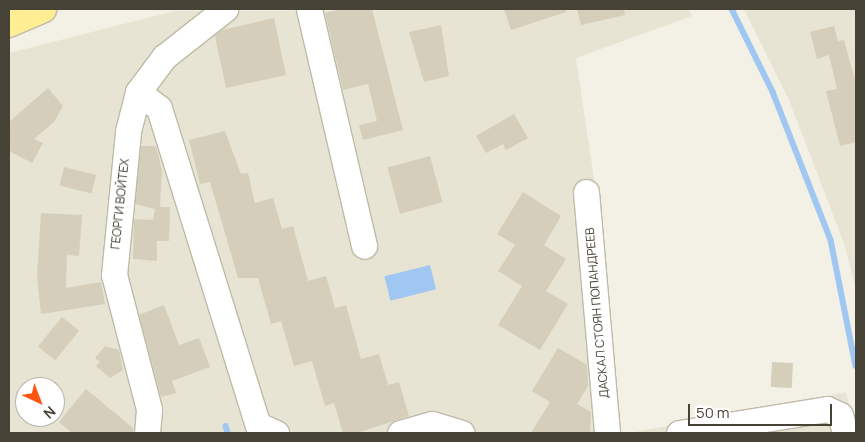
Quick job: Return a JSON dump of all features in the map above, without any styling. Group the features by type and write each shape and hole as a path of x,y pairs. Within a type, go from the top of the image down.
{"main road":[{"path":"9,23 42,9"}],"street":[{"name":"ГЕОРГИ ВОЙТЕХ","path":"147,433 149,409 114,275 128,131 138,92 170,51 225,9"},
{"path":"309,9 364,246"},
{"path":"138,92 160,108 258,425 276,433"},
{"name":"ДАСКАЛ СТОЯН ПОПАНДРЕЕВ","path":"586,192 607,433"},
{"path":"679,433 827,409 840,415 846,433"},
{"path":"400,433 432,424 462,433"}],"shaded area":[{"path":"688,9 692,16 576,58 594,179 616,433 9,433 9,53 175,11"},
{"path":"744,9 856,9 856,290 845,246 789,100"},
{"path":"846,392 856,433 630,433"}],"water":[{"path":"430,265 436,289 390,301 384,276"}],"building":[{"path":"342,9 372,9 403,130 363,140 359,125 377,121 368,84 343,90 325,13"},
{"path":"504,9 566,9 566,12 511,30"},
{"path":"577,9 624,9 625,15 581,25"},
{"path":"274,18 286,75 226,88 215,36 222,30"},
{"path":"441,25 449,76 424,82 409,32"},
{"path":"834,26 838,41 844,40 856,83 856,142 840,146 826,91 837,89 829,55 817,59 810,32"},
{"path":"48,88 63,106 54,122 34,139 43,143 32,163 9,151 9,122"},
{"path":"514,114 528,138 506,150 503,144 486,153 476,136"},
{"path":"225,131 241,174 248,173 255,203 273,198 282,229 293,226 308,281 326,276 335,308 346,305 361,359 379,354 388,385 399,382 409,416 357,433 343,433 334,403 325,406 312,361 294,366 281,321 271,324 258,278 238,278 210,182 200,184 189,140"},
{"path":"141,146 156,146 162,171 160,207 170,207 169,241 157,241 157,261 133,259 134,219 153,220 155,209 135,204"},
{"path":"430,156 442,202 400,214 387,167"},
{"path":"64,167 96,175 91,193 59,185"},
{"path":"523,192 561,216 544,245 566,259 546,291 568,304 540,350 498,325 522,286 498,271 515,245 497,234"},
{"path":"41,213 82,215 79,256 67,255 66,288 101,282 105,304 41,314 37,277"},
{"path":"164,305 179,345 199,338 210,367 172,381 176,393 161,397 139,315"},
{"path":"62,317 79,331 55,360 38,347"},
{"path":"105,346 119,350 123,370 110,378 96,366 100,362 95,358"},
{"path":"558,348 587,365 588,386 577,404 591,412 590,433 531,433 550,402 532,391"},
{"path":"772,362 793,363 792,388 771,387"},
{"path":"86,389 133,428 133,433 72,433 65,427 65,415"}],"waterway":[{"path":"732,9 773,92 831,240 856,366"},
{"path":"226,426 228,433"}]}
